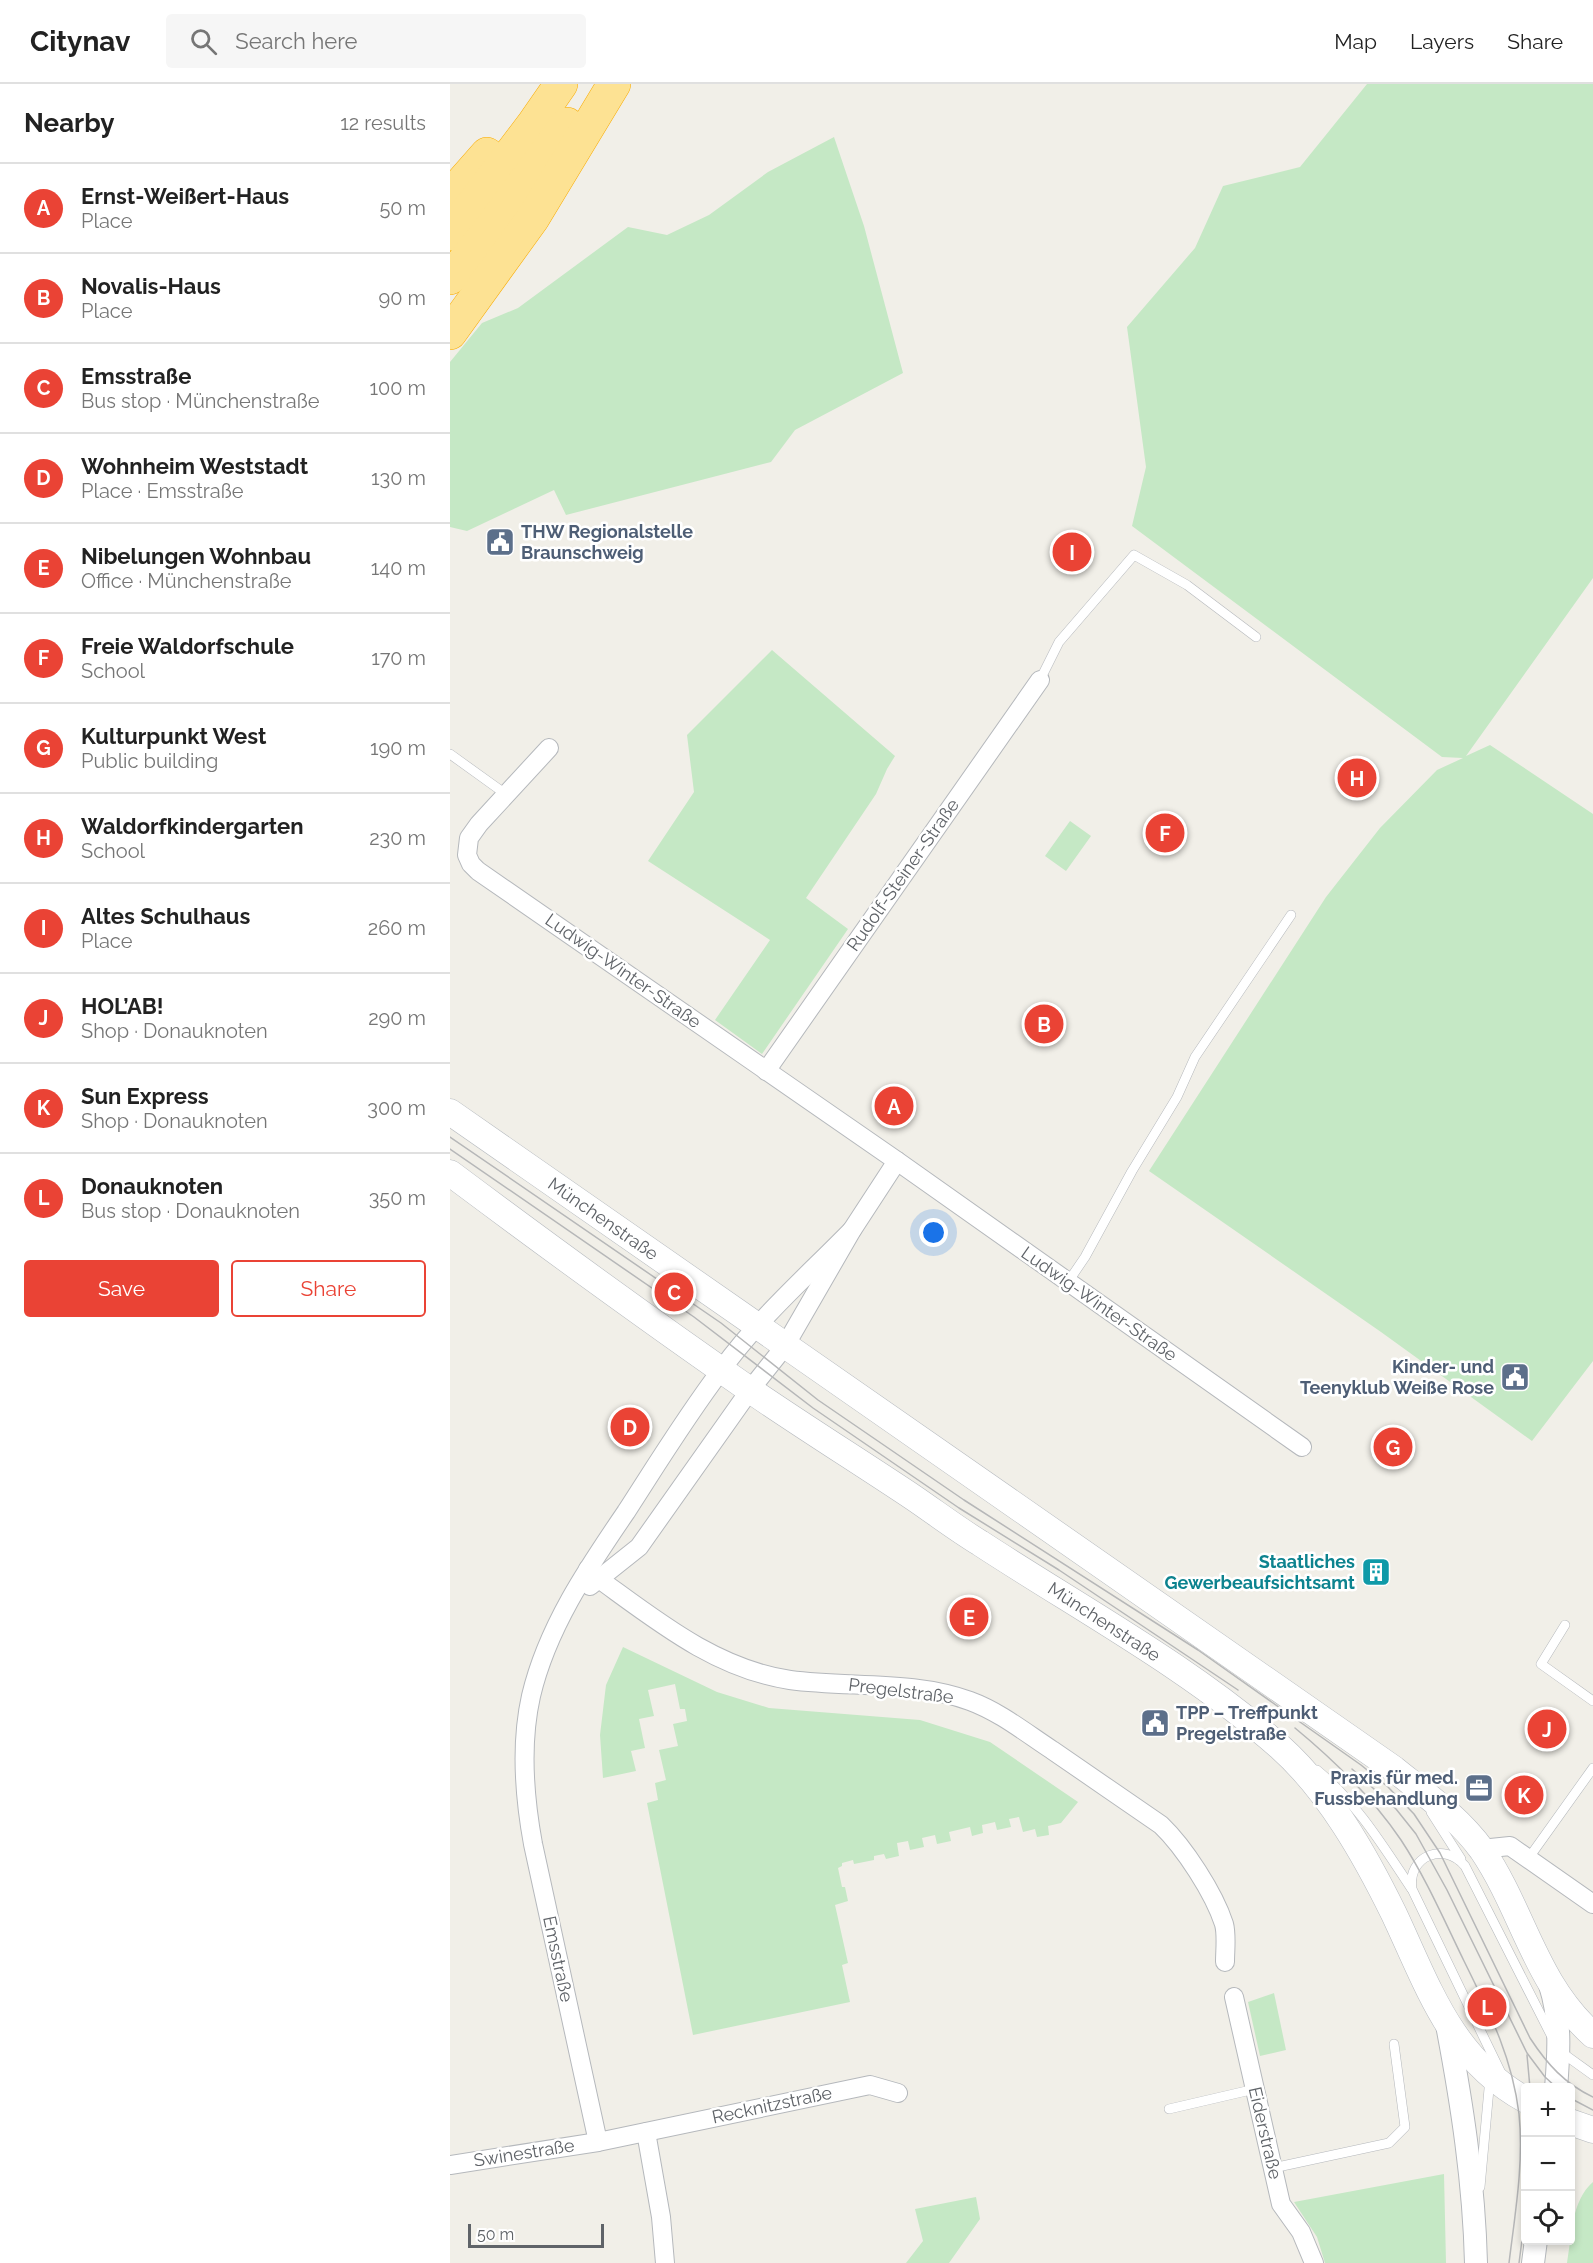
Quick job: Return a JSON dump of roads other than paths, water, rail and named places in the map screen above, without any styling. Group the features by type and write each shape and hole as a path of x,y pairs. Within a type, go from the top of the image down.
{"highway":[{"path":"450,195 474,170 541,84"},
{"path":"450,234 561,84"},
{"path":"450,278 484,237 595,84"},
{"path":"450,333 533,218 614,84"}],"main road":[{"name":"Münchenstraße","path":"450,1113 1394,1769 1453,1817 1473,1858 1494,1870 1549,1984 1565,2006 1593,2035"},
{"name":"Münchenstraße","path":"450,1173 565,1259 750,1390 977,1542 1224,1700 1283,1750 1304,1771 1351,1837 1395,1918 1447,2025 1465,2049 1490,2074 1521,2097"}],"street":[{"name":"Rudolf-Steiner-Straße","path":"766,1071 1040,680"},
{"name":"Ludwig-Winter-Straße","path":"549,748 479,824 469,838 468,855 471,864 1302,1447"},
{"path":"750,1390 785,1346 852,1230 897,1161"},
{"path":"757,1326 852,1230"},
{"name":"Emsstraße","path":"598,2142 533,1844 524,1781 525,1731 536,1676 556,1624 570,1602 594,1574 721,1369 757,1326"},
{"name":"Emsstraße","path":"594,1574 639,1547 750,1390"},
{"name":"Pregelstraße","path":"594,1574 690,1643 731,1663 790,1680 920,1689 952,1695 973,1702 1014,1724 1161,1825 1173,1837 1196,1870 1224,1926 1225,1962"},
{"path":"1473,1858 1510,1846 1593,1904"},
{"path":"1549,1984 1558,2018 1558,2068"},
{"name":"Eiderstraße","path":"1234,1996 1281,2204 1301,2232 1314,2263"},
{"path":"1447,2025 1464,2116 1475,2222 1476,2263"},
{"name":"Recknitzstraße","path":"646,2132 870,2085 897,2093"},
{"path":"598,2142 646,2132 665,2263"},
{"name":"Swinestraße","path":"450,2165 598,2142"},
{"path":"1533,2263 1535,2245"}],"lane":[{"path":"1040,680 1059,642 1134,555 1186,585 1256,637"},
{"path":"450,754 507,795"},
{"path":"1068,1282 1085,1257 1132,1171 1177,1097 1195,1057 1291,915"},
{"path":"1565,1625 1541,1664 1593,1701"},
{"path":"1224,1700 1302,1758 1347,1799 1367,1822 1412,1889 1504,2080 1521,2097"},
{"path":"1534,1863 1593,1768"},
{"path":"1394,1769 1473,1858 1543,2019 1558,2068"},
{"path":"1412,1889 1412,1871 1416,1865 1429,1856 1447,1853 1459,1859 1473,1858"},
{"path":"1543,2019 1558,2068"},
{"path":"1475,2222 1483,2168 1490,2074 1483,2038"},
{"path":"1273,2168 1389,2143 1405,2127 1394,2044"},
{"path":"1558,2068 1567,2058 1593,2075"},
{"path":"1169,2109 1255,2088"}],"tram line":[{"path":"450,1137 721,1323 818,1400 964,1500 1198,1650 1361,1765 1388,1787 1414,1814 1440,1853 1530,2038 1557,2072 1574,2086 1593,2097"},
{"path":"450,1149 694,1317 813,1408 959,1508 1059,1570 1238,1690"},
{"path":"1295,1728 1352,1780 1401,1840 1434,1899 1498,2035 1516,2093 1520,2132 1518,2188 1509,2263"},
{"path":"1352,1769 1396,1809 1416,1834 1447,1890 1527,2053 1552,2083"},
{"path":"1527,2055 1530,2083"},
{"path":"1575,2101 1593,2110"},
{"path":"1519,2263 1521,2245"}],"place":[{"name":"THW Regionalstelle Braunschweig","path":"500,542"},
{"name":"Altes Schulhaus","path":"1072,552"},
{"name":"Waldorfkindergarten","path":"1357,778"},
{"name":"Freie Waldorfschule","path":"1165,833"},
{"name":"Novalis-Haus","path":"1044,1024"},
{"name":"Ernst-Weißert-Haus","path":"894,1106"},
{"name":"Emsstraße","path":"674,1292"},
{"name":"Kinder- und Teenyklub Weiße Rose","path":"1515,1377"},
{"name":"Wohnheim Weststadt","path":"630,1427"},
{"name":"Kulturpunkt West","path":"1393,1447"},
{"name":"Staatliches Gewerbeaufsichtsamt","path":"1376,1572"},
{"name":"Nibelungen Wohnbau","path":"969,1617"},
{"name":"TPP – Treffpunkt Pregelstraße","path":"1155,1723"},
{"name":"HOL’AB!","path":"1547,1729"},
{"name":"Praxis für med. Fussbehandlung","path":"1479,1788"},
{"name":"Sun Express","path":"1524,1795"},
{"name":"Donauknoten","path":"1487,2007"}]}
